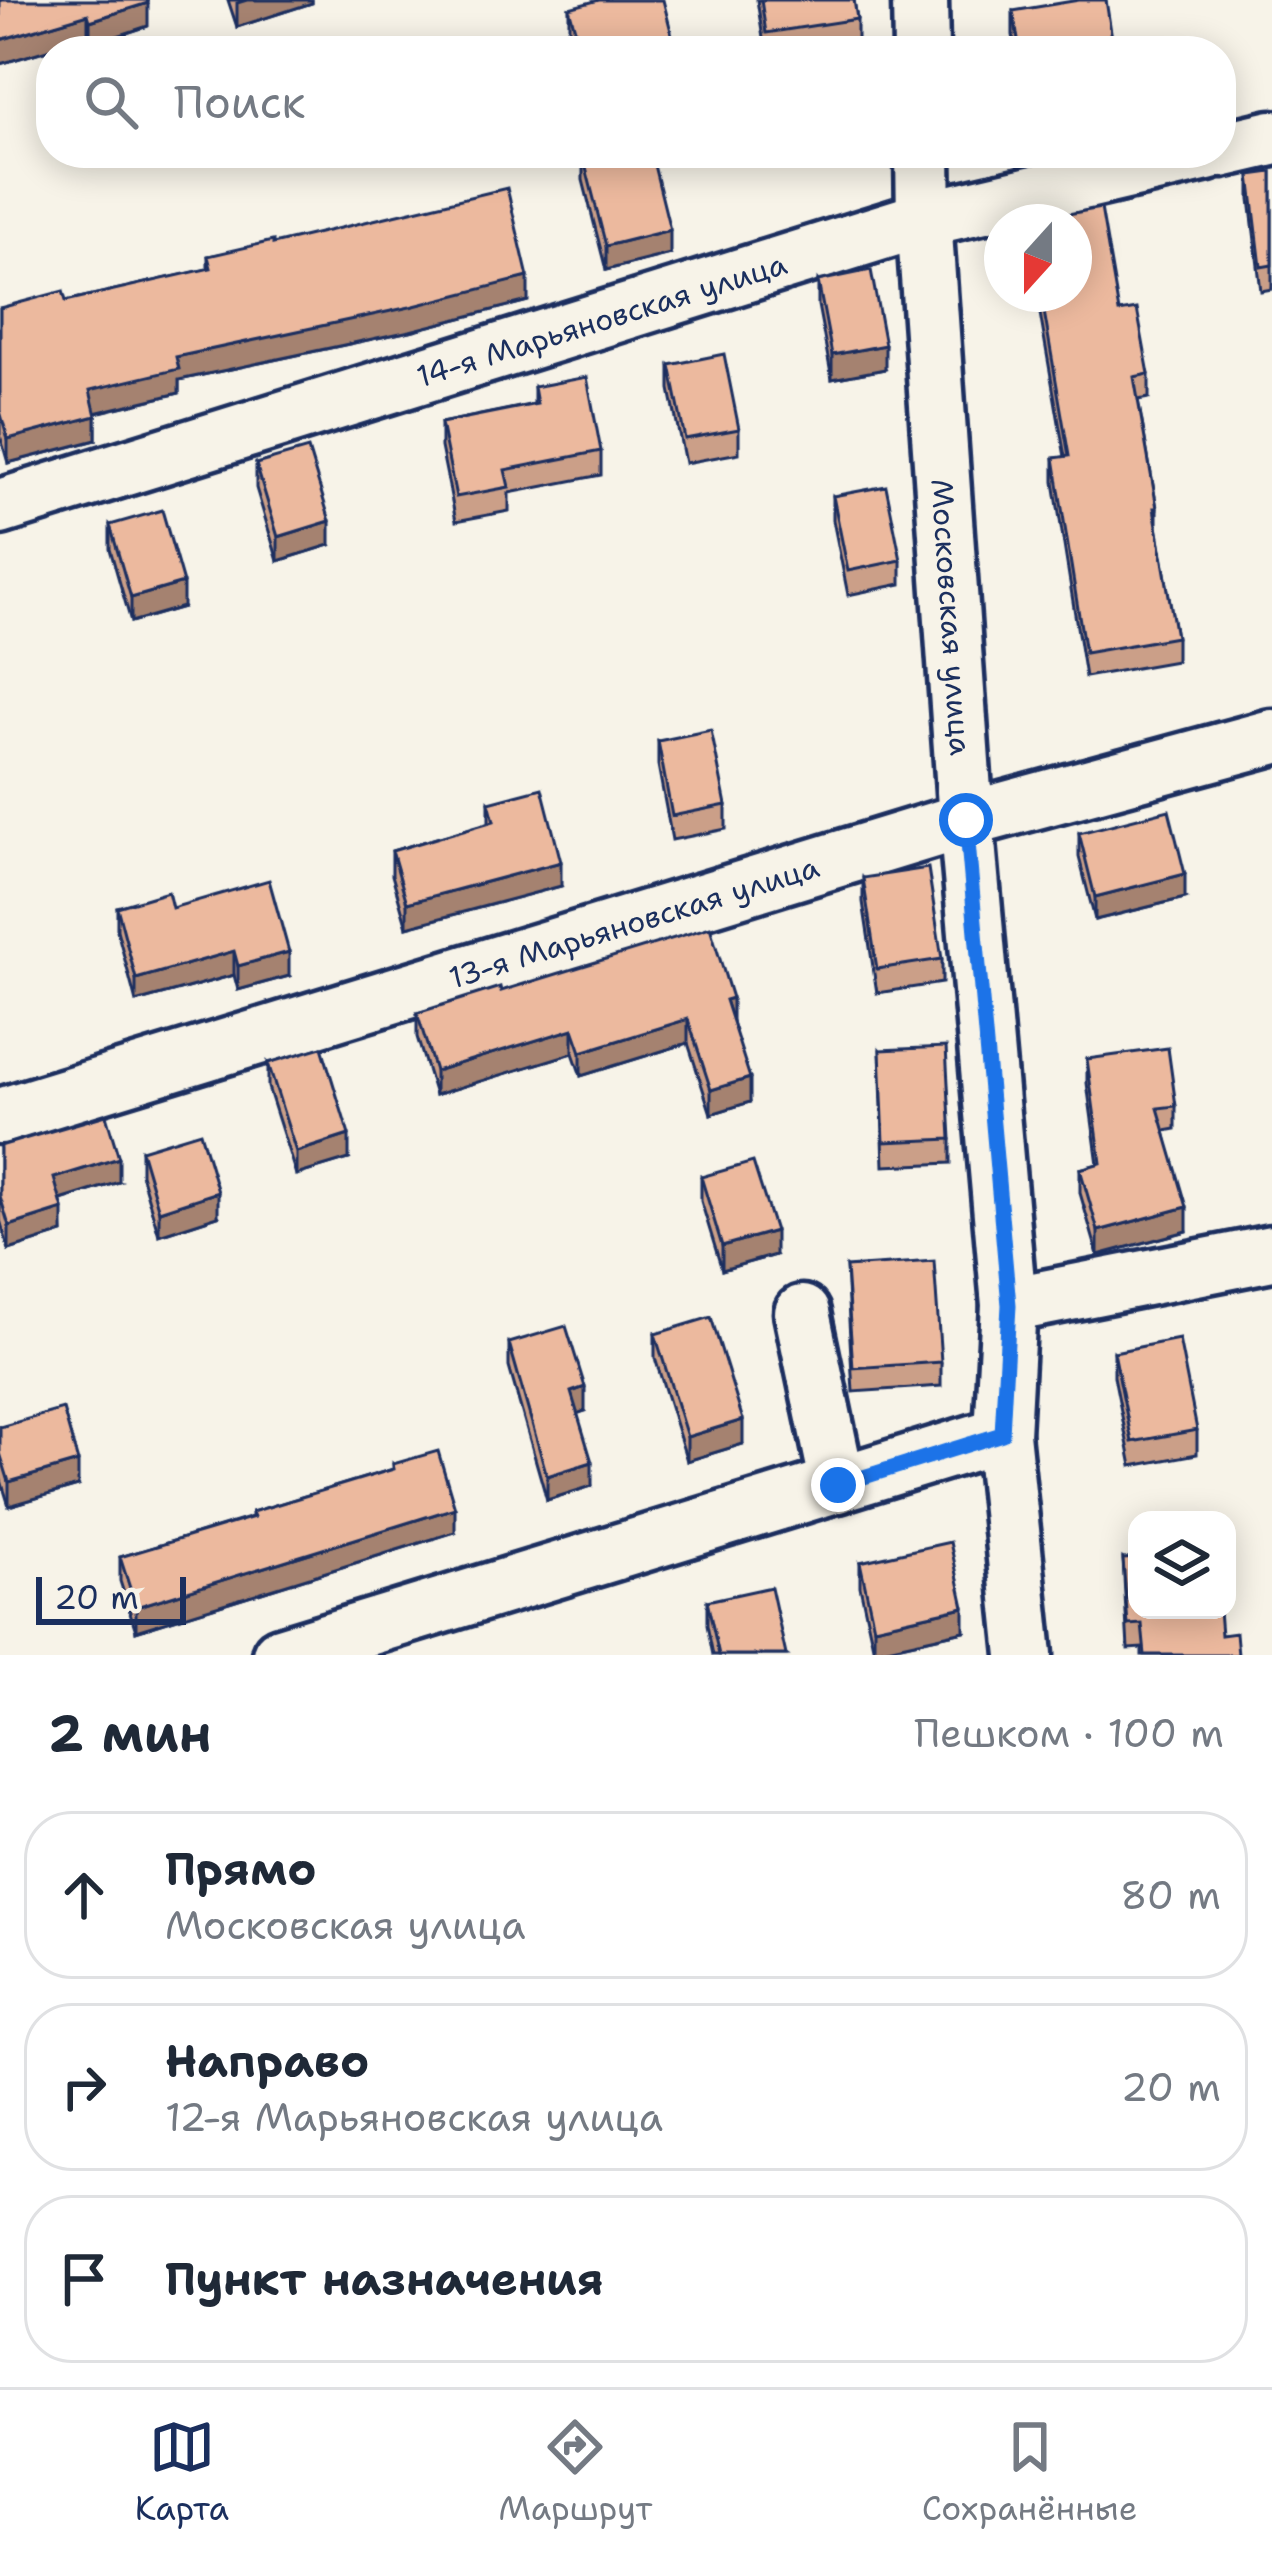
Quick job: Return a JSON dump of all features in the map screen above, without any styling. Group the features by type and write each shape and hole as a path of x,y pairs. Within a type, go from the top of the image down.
{"street":[{"path":"920,0 921,36"},
{"path":"1236,146 1272,138"},
{"name":"Московская улица","path":"923,168 966,820 1009,1305 1002,1434 1025,1655"},
{"name":"14-я Марьяновская улица","path":"0,507 924,219 1143,168"},
{"name":"13-я Марьяновская улица","path":"0,1117 966,820 1272,737"},
{"path":"1009,1305 1272,1253"},
{"path":"802,1313 838,1485"},
{"path":"280,1655 1002,1434"}],"building":[{"path":"0,0 148,3 90,21 88,14 0,40"},
{"path":"599,0 663,0 672,36 577,36 569,8"},
{"path":"761,0 854,0 857,19 766,33"},
{"path":"1106,0 1112,36 1017,36 1013,11"},
{"path":"586,168 655,168 670,230 606,246"},
{"path":"1272,172 1272,265 1261,267 1250,175"},
{"path":"507,188 528,277 176,357 179,369 90,390 96,416 8,439 0,411 0,308 63,291 66,301 211,268 208,256"},
{"path":"1101,208 1119,312 1137,309 1149,374 1134,377 1176,637 1085,653 1054,458 1069,456 1044,312 1092,312 1092,210"},
{"path":"871,270 885,345 832,355 818,281"},
{"path":"724,354 739,429 685,439 670,365"},
{"path":"587,377 601,451 505,470 509,487 456,497 441,423 537,404 534,387"},
{"path":"308,449 330,521 278,537 256,464"},
{"path":"886,486 901,560 848,571 833,496"},
{"path":"162,510 183,583 131,598 110,525"},
{"path":"711,730 726,805 672,816 658,741"},
{"path":"542,788 561,862 407,903 392,851 494,821 489,802"},
{"path":"1169,810 1185,874 1095,897 1079,833"},
{"path":"928,868 942,959 877,969 863,878"},
{"path":"269,880 289,952 238,966 234,951 136,979 117,907 168,892 172,908"},
{"path":"710,927 732,998 725,1000 750,1078 711,1090 688,1019 581,1052 573,1029 435,1071 417,1013"},
{"path":"322,1047 349,1135 296,1152 268,1063"},
{"path":"946,1047 951,1139 884,1142 880,1050"},
{"path":"1168,1048 1176,1106 1158,1108 1187,1207 1098,1231 1080,1169 1101,1163 1087,1059"},
{"path":"106,1115 119,1158 54,1178 63,1209 9,1226 0,1196 0,1146"},
{"path":"200,1132 218,1192 159,1211 141,1150"},
{"path":"753,1162 775,1231 722,1246 701,1177"},
{"path":"934,1261 941,1362 853,1368 846,1267"},
{"path":"711,1317 743,1420 687,1437 655,1334"},
{"path":"566,1326 585,1387 571,1392 592,1462 547,1476 509,1343"},
{"path":"1179,1339 1197,1430 1132,1442 1114,1352"},
{"path":"63,1409 78,1462 9,1482 0,1453 0,1427"},
{"path":"438,1451 455,1508 136,1607 120,1557 254,1517 252,1512"},
{"path":"950,1542 964,1607 874,1627 860,1562"},
{"path":"1123,1559 1128,1559 1128,1619 1220,1619 1221,1635 1236,1633 1238,1655 1145,1655 1142,1624 1128,1625"},
{"path":"771,1587 786,1655 719,1655 707,1601"}],"route":[{"path":"838,1485 1002,1434 1009,1305 966,820"}]}
